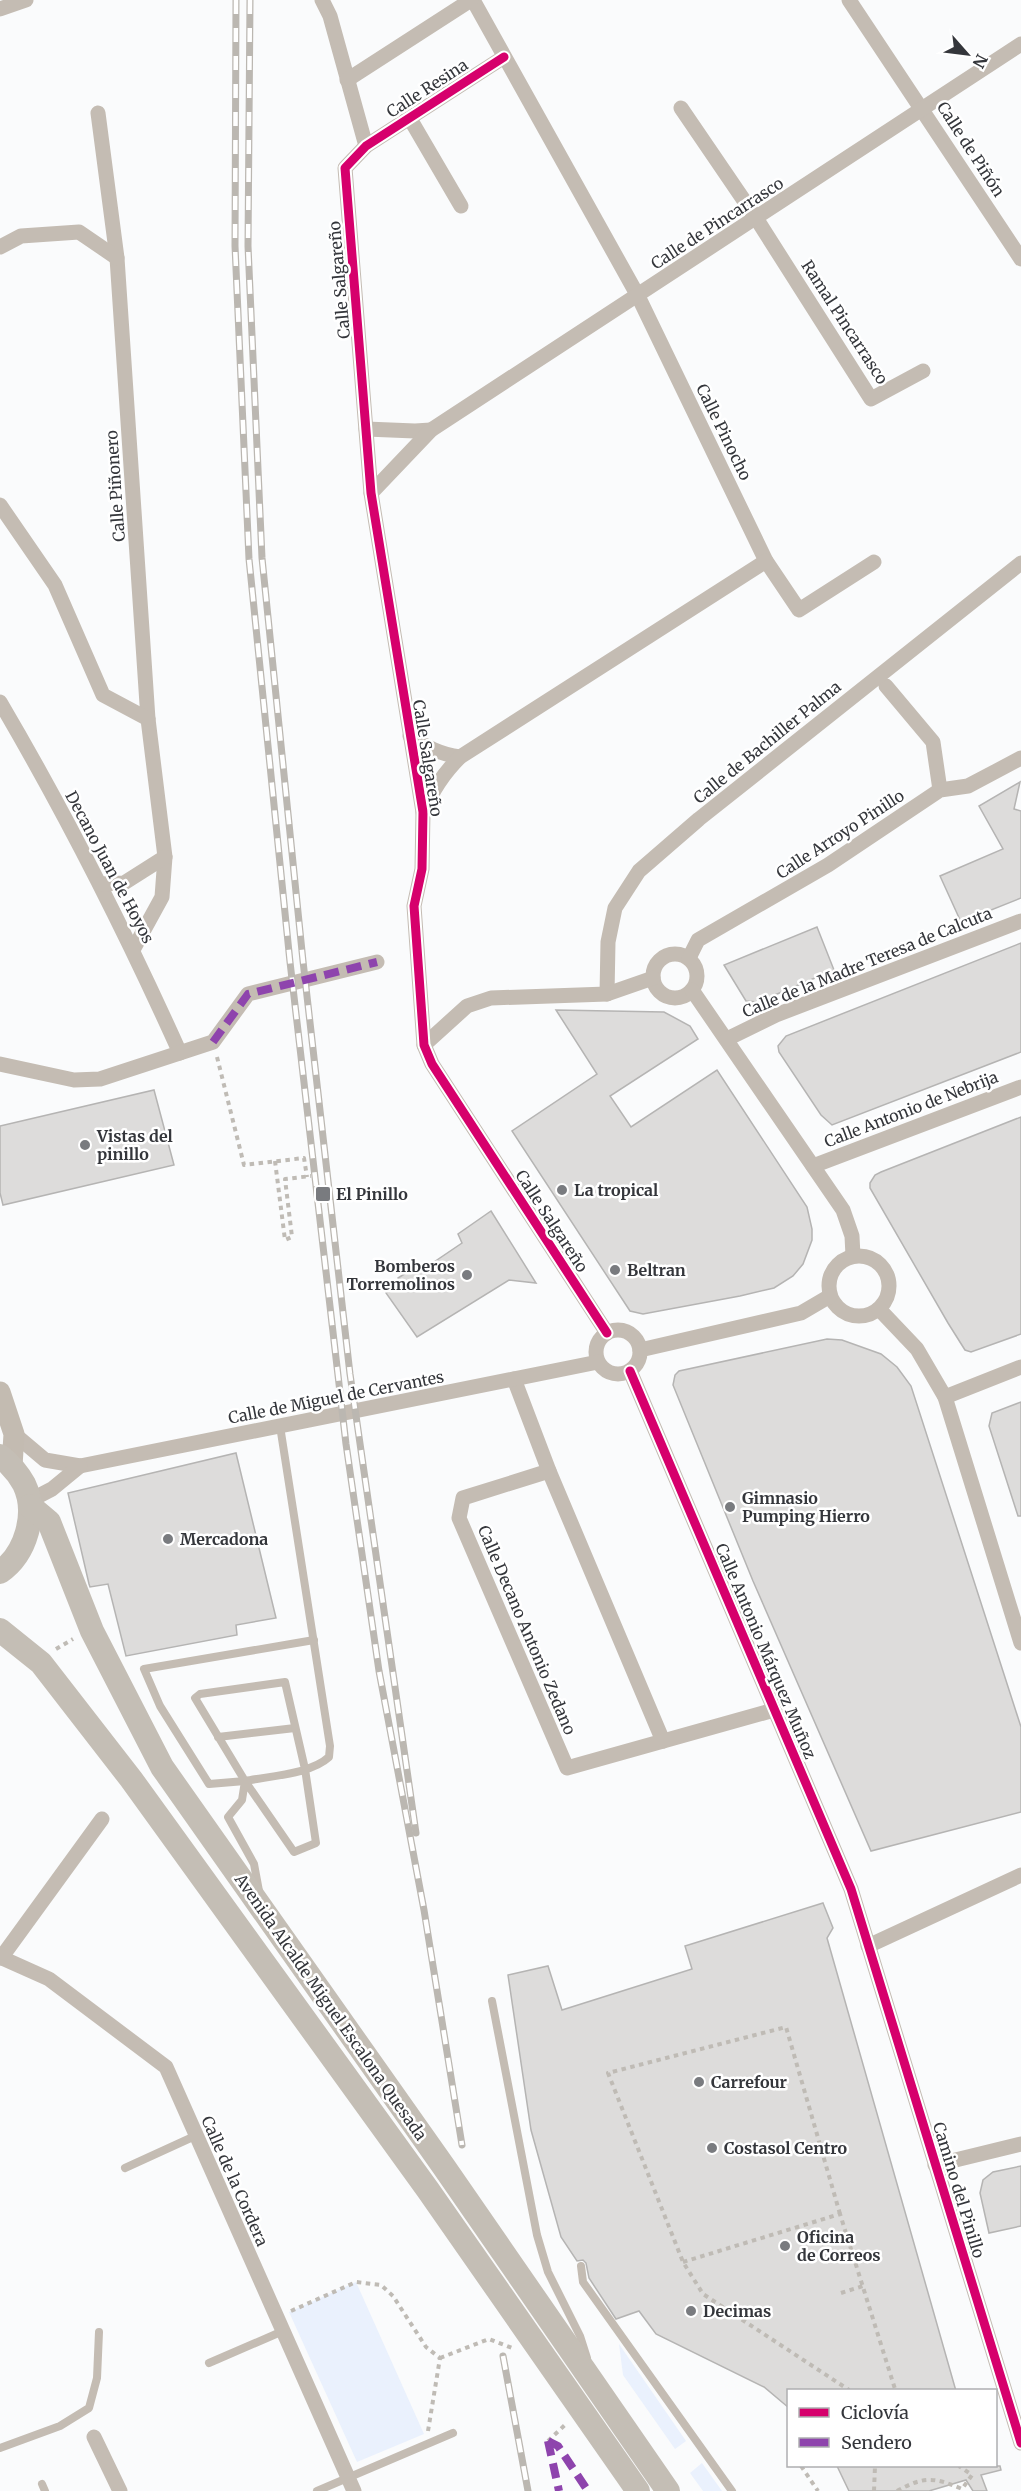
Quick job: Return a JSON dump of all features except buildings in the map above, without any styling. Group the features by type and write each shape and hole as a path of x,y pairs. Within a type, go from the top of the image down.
{"main road":[{"path":"0,1392 13,1433 9,1464 24,1484 29,1503 28,1528 21,1550 0,1572"},
{"name":"Avenida Alcalde Miguel Escalona Quesada","path":"29,1503 49,1522 92,1631 162,1767 668,2491"},
{"name":"Avenida Alcalde Miguel Escalona Quesada","path":"0,1630 40,1663 131,1779 414,2171 639,2491"}],"street":[{"path":"0,9 26,0"},
{"path":"322,0 330,16 366,146"},
{"path":"347,80 472,0"},
{"name":"Calle Pinocho","path":"472,0 638,296 766,561 800,610 874,562"},
{"name":"Calle de Piñón","path":"849,0 1021,259"},
{"name":"Calle de Pincarrasco","path":"371,494 431,430 1021,44"},
{"name":"Calle Resina","path":"366,146 504,57"},
{"path":"681,108 756,218"},
{"name":"Calle Piñonero","path":"98,113 117,258 148,719 165,857 162,897 133,950"},
{"path":"409,117 461,206"},
{"name":"Calle Salgareño","path":"366,146 345,168 371,494 423,812 422,869 414,906 424,1045 432,1064 607,1333"},
{"name":"Ramal Pincarrasco","path":"756,218 871,399 923,371"},
{"path":"0,247 21,236 79,232 117,258"},
{"path":"366,429 431,430"},
{"path":"0,505 55,585 103,695 148,719"},
{"path":"423,812 440,780 460,757 766,561"},
{"name":"Calle de Bachiller Palma","path":"607,994 608,942 615,908 639,871 699,819 1021,563"},
{"path":"886,686 933,742 940,790"},
{"name":"Decano Juan de Hoyos","path":"0,702 100,884 180,1053"},
{"path":"410,736 443,754 460,757"},
{"name":"Calle Arroyo Pinillo","path":"689,958 698,940 828,866 940,790 968,786 1021,758"},
{"path":"100,884 124,883 165,857"},
{"name":"Calle de la Madre Teresa de Calcuta","path":"727,1039 776,1015 1021,921"},
{"path":"675,953 689,958 697,970 696,984 692,990 679,998 665,996 659,991 652,978 653,970 661,958 675,953"},
{"path":"0,1064 74,1080 100,1079 213,1042 248,994 377,962"},
{"path":"424,1045 467,1006 491,998 607,994 652,978"},
{"path":"692,990 843,1210 852,1236 853,1256"},
{"name":"Calle Antonio de Nebrija","path":"813,1166 1021,1087"},
{"path":"853,1256 871,1258 886,1271 889,1281 886,1301 879,1309 861,1317 842,1312 830,1296 829,1286 835,1268 853,1256"},
{"path":"640,1350 801,1313 830,1296"},
{"path":"879,1309 917,1349 945,1397 1021,1643"},
{"path":"614,1330 628,1332 639,1343 640,1350 638,1362 630,1371 615,1374 608,1372 598,1362 596,1349 607,1333 614,1330"},
{"name":"Calle de Miguel de Cervantes","path":"80,1466 598,1362"},
{"path":"945,1397 1021,1367"},
{"name":"Calle Antonio Márquez Muñoz","path":"630,1371 851,1889 868,1946"},
{"path":"514,1379 549,1471 663,1741"},
{"path":"13,1433 45,1460"},
{"path":"9,1464 45,1460 80,1466"},
{"path":"29,1503 52,1489 80,1466"},
{"name":"Calle Decano Antonio Zedano","path":"549,1471 463,1498 459,1518 567,1768 774,1710"},
{"path":"0,1958 102,1819"},
{"path":"868,1946 1021,1875"},
{"name":"Camino del Pinillo","path":"868,1946 1021,2443"},
{"name":"Calle de la Cordera","path":"0,1958 49,1979 166,2067 351,2484"},
{"path":"935,2165 1021,2144"},
{"path":"94,2437 120,2491"}],"lane":[{"path":"280,1426 314,1640 330,1746 329,1757 321,1765 305,1769 245,1781 209,1784 160,1706 144,1669 314,1640"},
{"path":"285,1682 295,1728 305,1769 316,1843 294,1852 245,1781 195,1698 200,1694 285,1682"},
{"path":"218,1737 295,1728"},
{"path":"245,1781 242,1800 228,1817 254,1864 259,1884 259,1905"},
{"path":"492,2001 537,2235 548,2272 580,2336 598,2391"},
{"path":"124,2168 195,2136"},
{"path":"581,2266 583,2282 732,2491"},
{"path":"209,2363 280,2324"},
{"path":"0,2448 60,2426 89,2408 97,2378 99,2332"},
{"path":"317,2491 351,2484 453,2433"}],"path":[{"path":"213,1042 244,1165 274,1161 304,1158 309,1176 285,1179 292,1237 285,1240 274,1161"},
{"path":"40,1663 64,1642 92,1631"},
{"path":"846,2389 703,2294 683,2262 608,2073 786,2027 894,2389"},
{"path":"683,2262 840,2214"},
{"path":"280,2324 356,2282 381,2285 393,2296 426,2347 440,2358"},
{"path":"841,2293 863,2286"},
{"path":"440,2358 489,2339"},
{"path":"424,2434 428,2432 440,2358"},
{"path":"802,2467 818,2491"},
{"path":"874,2491 875,2467"},
{"path":"897,2491 915,2481 937,2479 962,2489 972,2475 960,2467"}],"shaded area":[{"path":"356,2282 424,2434 357,2462 289,2312"},
{"path":"619,2344 686,2441 675,2449 623,2375"},
{"path":"702,2463 722,2491 703,2491 690,2473"}],"railway":[{"path":"236,0 235,246 249,559 290,962 346,1444 379,1671 424,1910 462,2145"},
{"path":"250,0 248,246 262,558 303,961 350,1374 416,1833"},
{"path":"503,2356 528,2491"}],"marked path":[{"path":"213,1042 248,994 377,962"},
{"path":"548,2441 558,2446 588,2491"},
{"path":"548,2441 559,2491"}],"cycle path":[{"path":"504,57 366,146 345,168 371,493 423,812 422,869 414,906 424,1045 432,1064 607,1333"},
{"path":"630,1371 851,1889 1021,2443"}],"place":[{"name":"Vistas del pinillo","path":"85,1145"},
{"name":"La tropical","path":"562,1190"},
{"name":"El Pinillo","path":"323,1194"},
{"name":"Beltran","path":"615,1270"},
{"name":"Bomberos Torremolinos","path":"467,1275"},
{"name":"Gimnasio Pumping Hierro","path":"730,1507"},
{"name":"Mercadona","path":"168,1539"},
{"name":"Carrefour","path":"699,2082"},
{"name":"Costasol Centro","path":"712,2148"},
{"name":"Oficina de Correos","path":"785,2246"},
{"name":"Decimas","path":"691,2311"}]}
